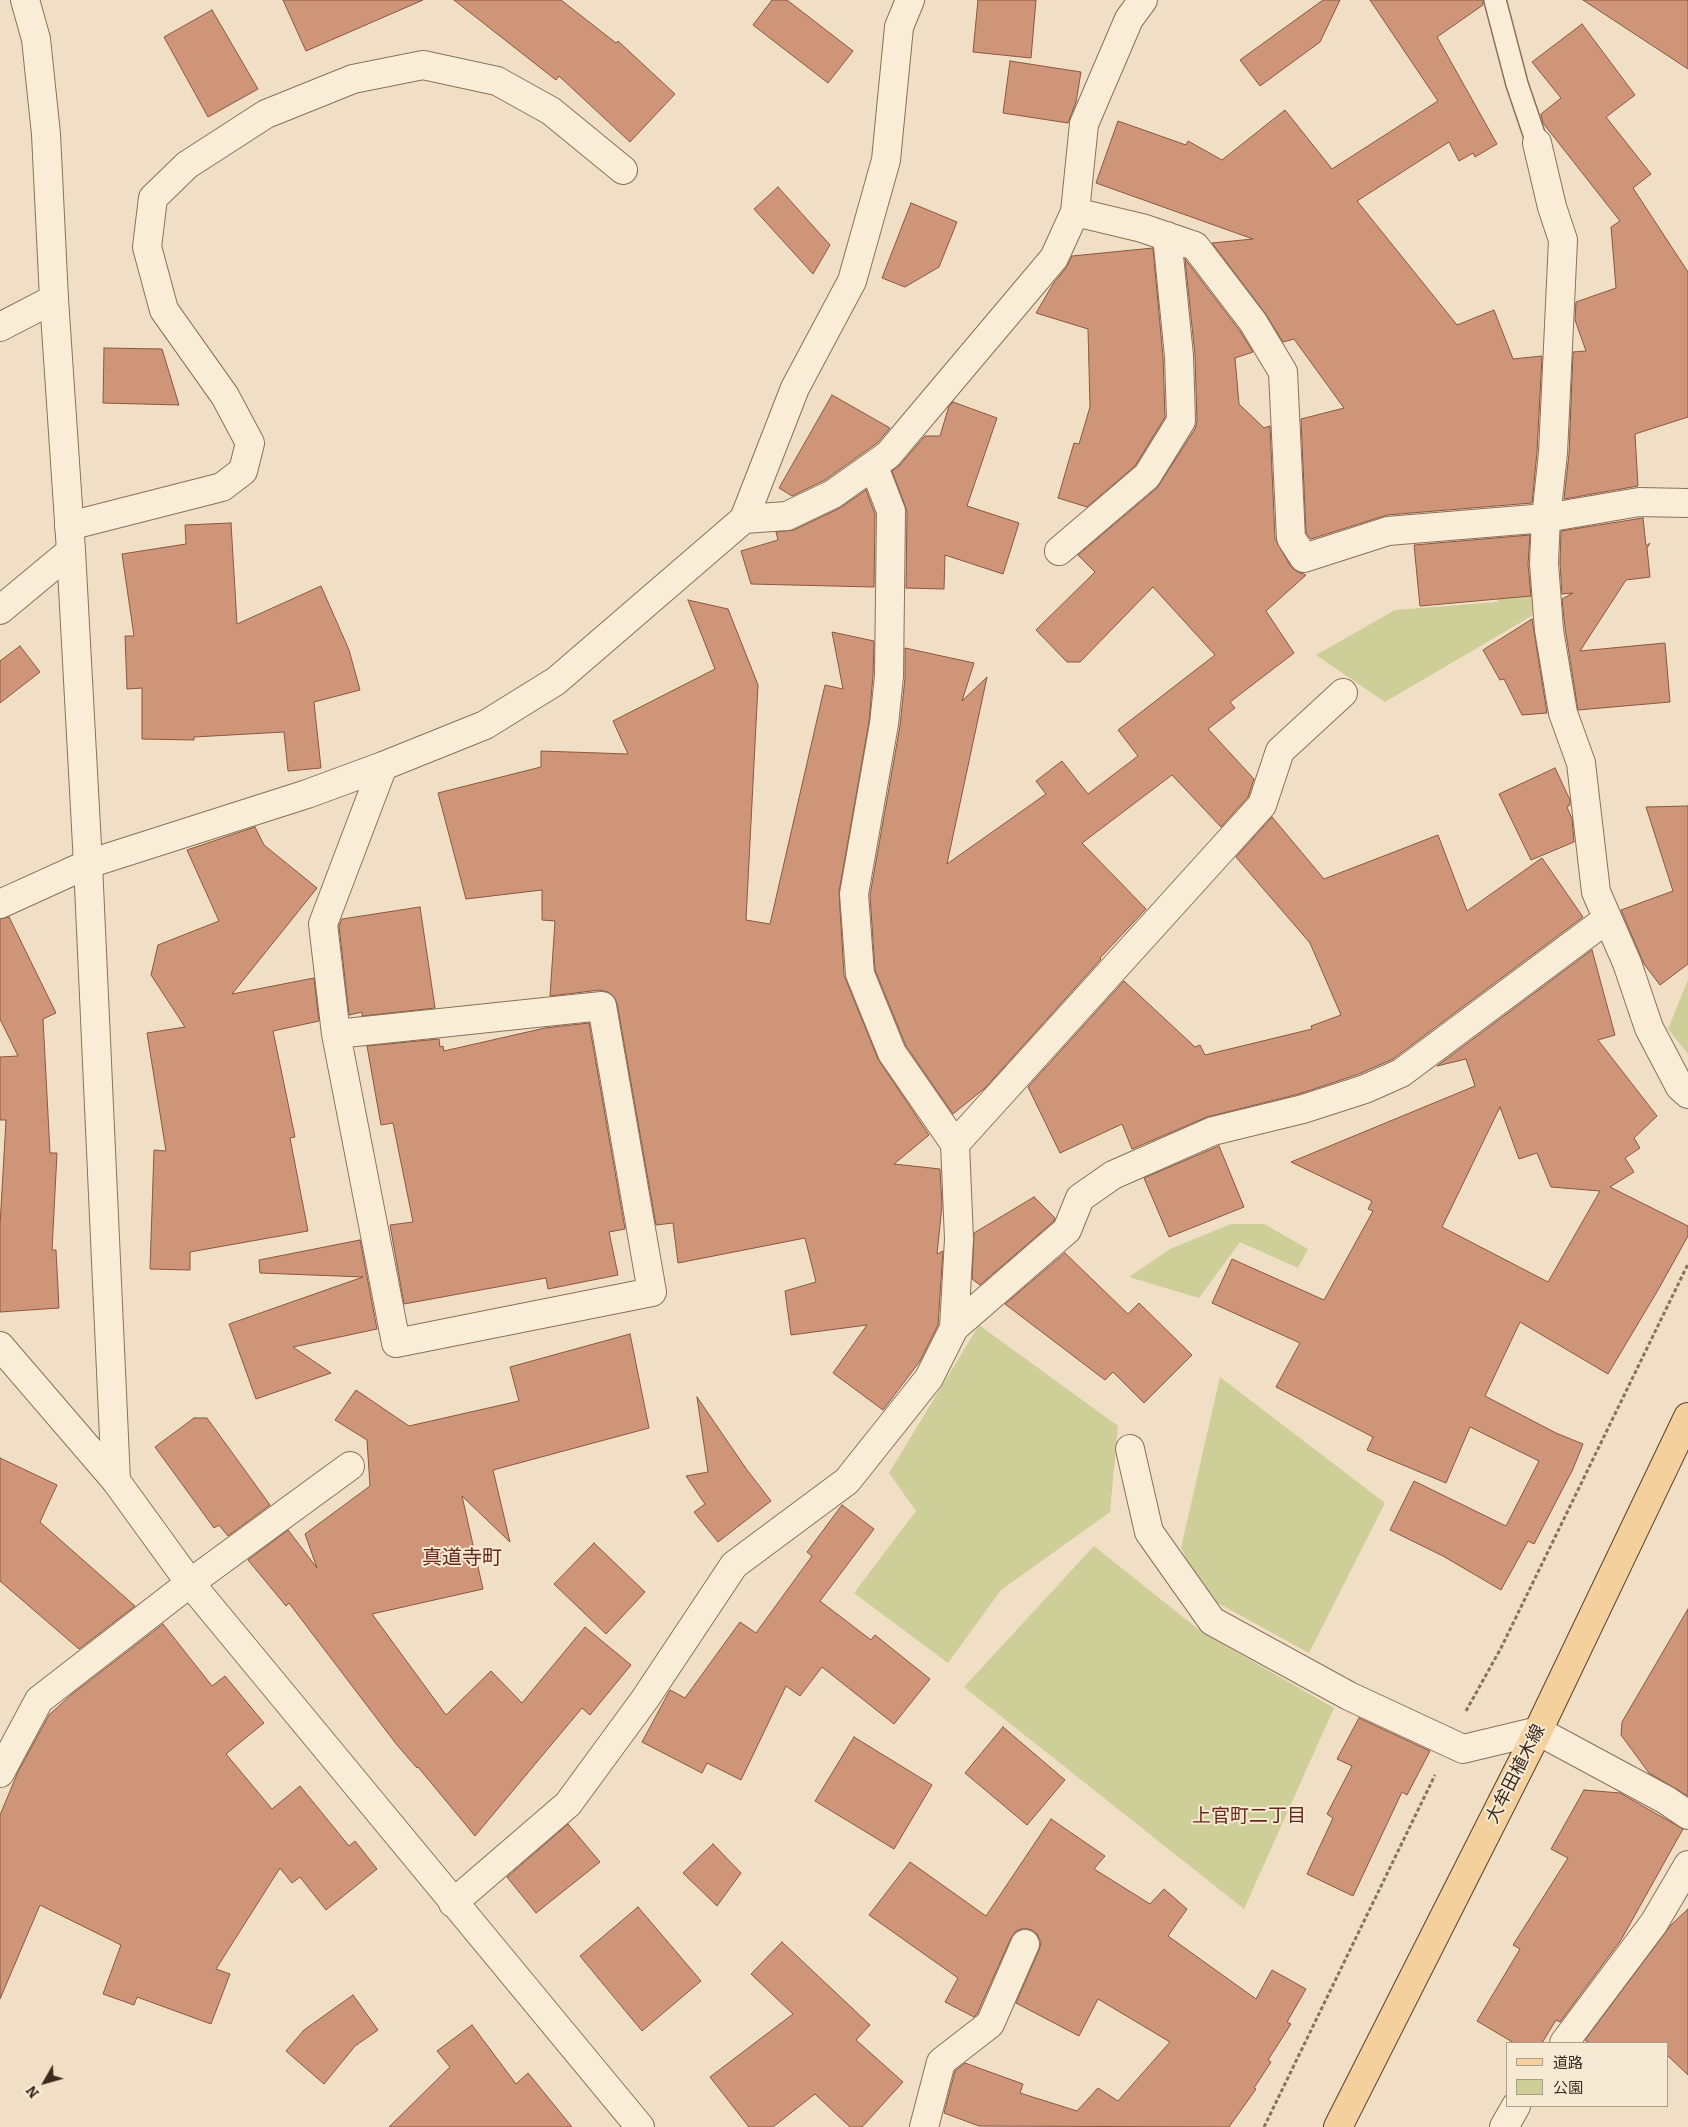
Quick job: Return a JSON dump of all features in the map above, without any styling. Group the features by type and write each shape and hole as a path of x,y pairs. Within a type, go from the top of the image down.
{"main road":[{"name":"大牟田植木線","path":"1338,2127 1538,1731 1688,1417"}],"street":[{"path":"26,0 36,39 46,134 54,300 70,538 88,864 116,1481"},
{"path":"0,904 88,864 307,794 485,725 556,681 744,519 794,388 852,281 886,160 899,27 910,0"},
{"path":"744,519 786,516 833,494 874,467 888,455 1054,258 1075,212 1084,124 1129,19 1143,0"},
{"path":"0,610 70,538 222,487 242,471 250,443 225,396 164,310 148,247 153,198 186,165 266,114 353,79 423,64 497,81 551,111 623,170"},
{"path":"1537,143 1562,240 1553,452 1546,518 1544,563 1548,630 1563,713 1580,763 1596,892 1627,963 1649,1028 1680,1087 1688,1094"},
{"path":"1075,212 1142,228 1195,246 1253,322 1283,372 1291,538 1304,558 1388,531 1546,518 1639,502 1688,503"},
{"path":"1058,551 1147,476 1181,422 1179,356 1167,236"},
{"path":"0,327 54,300"},
{"path":"874,467 891,511 889,676 884,724 854,894 860,974 892,1053 955,1144 959,1239 954,1328"},
{"path":"955,1144 1262,805 1280,751 1343,693"},
{"path":"336,1034 602,1006 652,1292 396,1343 336,1034 323,924 383,766"},
{"path":"453,1903 568,1804 645,1699 734,1565 847,1481 929,1378 954,1328 1067,1230 1080,1198 1113,1175 1213,1132 1303,1109 1365,1090 1401,1073 1607,919"},
{"path":"0,1346 116,1481 190,1583 640,2127"},
{"path":"1130,1450 1149,1532 1212,1621 1349,1696 1463,1749 1538,1731 1666,1800 1688,1816"},
{"path":"0,1773 39,1700 190,1583 350,1466"},
{"path":"1565,2042 1654,1923 1688,1865"},
{"path":"924,2127 942,2062 990,2024 1026,1944"},
{"path":"1504,2127 1515,2107"}],"lane":[{"path":"1496,0 1517,84 1537,143"}],"path":[{"path":"1462,1720 1501,1648 1688,1264"},
{"path":"1264,2127 1436,1773"}],"green space":[{"path":"1533,578 1535,614 1385,702 1316,655 1395,610 1498,602 1495,579"},
{"path":"1688,980 1688,1054 1668,1029"},
{"path":"1231,1224 1264,1224 1308,1249 1298,1268 1240,1242 1199,1298 1129,1277 1170,1249"},
{"path":"979,1325 1118,1426 1110,1512 1001,1590 948,1663 854,1593 916,1511 889,1473"},
{"path":"1220,1377 1385,1503 1309,1653 1205,1596 1181,1548"},
{"path":"1094,1546 1203,1633 1334,1708 1244,1909 964,1687"}],"building":[{"path":"283,0 423,0 306,51"},
{"path":"454,0 561,0 616,43 618,41 675,94 630,142 559,76 556,80"},
{"path":"772,0 787,0 853,51 828,83 753,25"},
{"path":"978,0 1036,0 1031,58 973,52"},
{"path":"1323,0 1340,0 1320,42 1260,86 1240,60"},
{"path":"1370,0 1483,0 1483,5 1437,37 1497,144 1475,157 1473,153 1459,161 1449,142 1357,201 1457,325 1494,310 1513,359 1542,356 1537,452 1532,503 1387,515 1311,539 1306,533 1301,419 1344,408 1294,339 1283,342 1265,313 1212,243 1253,239 1096,183 1118,121 1186,145 1188,141 1222,160 1285,110 1332,169 1438,101"},
{"path":"1583,0 1688,0 1688,69"},
{"path":"212,10 258,89 208,117 164,37"},
{"path":"1582,24 1635,95 1606,117 1651,174 1633,188 1688,272 1688,417 1635,434 1638,486 1564,499 1569,454 1573,352 1586,351 1575,320 1576,302 1616,288 1611,227 1620,221 1543,123 1541,114 1561,98 1532,62"},
{"path":"1010,61 1081,72 1076,102 1068,123 1003,113"},
{"path":"778,187 830,245 813,274 754,209"},
{"path":"911,203 957,222 939,267 905,287 882,278"},
{"path":"1153,248 1163,357 1165,417 1135,466 1087,507 1058,498 1074,443 1079,444 1090,407 1088,329 1036,313 1072,256"},
{"path":"1185,259 1240,331 1253,352 1235,358 1239,404 1264,428 1270,426 1275,539 1291,567 1306,575 1266,611 1294,653 1230,702 1235,708 1208,729 1254,779 1248,797 1221,827 1172,775 1082,843 1146,909 985,1088 953,1114 906,1046 875,970 870,895 900,726 905,678 905,648 974,663 962,701 987,677 947,864 1046,794 1036,781 1062,761 1088,794 1138,756 1118,730 1215,655 1153,587 1080,662 1067,662 1036,630 1095,572 1078,555 1157,488 1195,429 1197,421 1195,355"},
{"path":"104,348 162,349 179,405 103,403"},
{"path":"832,395 890,428 877,443 825,480 792,496 779,488"},
{"path":"953,402 997,418 967,506 1019,523 1003,574 945,555 944,589 906,588 907,511 892,471 900,465 925,436 940,436 949,406"},
{"path":"866,490 875,514 874,587 751,584 741,551 778,540 776,532 794,530 840,508"},
{"path":"1643,518 1646,546 1650,543 1647,548 1650,577 1626,580 1580,651 1665,643 1670,702 1578,710 1562,599 1573,593 1562,594 1560,563 1561,531"},
{"path":"231,523 237,624 321,586 349,650 360,690 314,702 321,768 288,771 284,732 194,737 194,740 142,739 142,688 127,689 125,636 134,636 122,554 186,544 185,525"},
{"path":"1530,535 1528,564 1531,596 1420,606 1414,545"},
{"path":"688,600 728,609 758,685 746,920 770,924 825,685 843,689 832,632 874,641 869,722 839,892 844,975 878,1059 929,1135 894,1164 940,1169 942,1206 937,1254 943,1251 938,1325 920,1361 883,1410 833,1373 867,1325 791,1335 785,1291 816,1282 805,1238 678,1263 673,1223 656,1225 617,1003 614,997 608,992 600,990 550,996 555,921 542,920 542,890 466,899 438,793 541,767 541,751 628,754 613,721 715,669"},
{"path":"1532,619 1547,713 1522,715 1504,679 1500,680 1483,650"},
{"path":"20,646 40,672 0,703 0,661"},
{"path":"1555,768 1570,800 1570,805 1567,807 1572,819 1574,842 1531,860 1499,794"},
{"path":"1688,806 1688,964 1660,985 1644,964 1621,910 1673,891 1646,807"},
{"path":"1272,817 1324,879 1438,835 1467,911 1542,858 1583,917 1393,1059 1359,1074 1299,1094 1207,1117 1132,1149 1122,1124 1060,1153 1028,1087 1124,981 1195,1047 1200,1045 1205,1055 1312,1029 1311,1026 1341,1015 1310,943 1236,857"},
{"path":"255,827 264,845 317,888 232,994 314,978 319,1021 273,1031 295,1137 290,1138 308,1231 190,1252 190,1270 150,1269 154,1150 166,1151 147,1033 185,1027 151,975 158,945 219,921 187,850"},
{"path":"420,907 435,1008 362,1016 362,1012 349,1015 339,926 342,919"},
{"path":"9,917 56,1013 43,1019 50,1153 57,1153 52,1250 56,1250 59,1308 0,1312 0,1225 6,1120 0,1120 0,1057 18,1056 0,1019 0,919"},
{"path":"1592,950 1615,1035 1598,1040 1657,1116 1634,1138 1640,1148 1625,1158 1634,1172 1610,1187 1688,1226 1688,1236 1608,1374 1520,1322 1485,1396 1556,1433 1583,1444 1573,1469 1534,1544 1528,1541 1501,1590 1443,1556 1390,1530 1414,1481 1506,1526 1539,1461 1470,1427 1446,1483 1367,1450 1373,1437 1276,1387 1300,1343 1212,1303 1232,1259 1324,1300 1373,1211 1368,1209 1372,1201 1291,1162 1475,1086 1466,1059 1437,1066","holes":["1500,1107 1519,1159 1537,1153 1551,1187 1600,1191 1548,1282 1442,1227"]},
{"path":"589,1023 625,1229 609,1232 618,1275 548,1289 546,1278 404,1304 390,1225 413,1222 393,1123 381,1125 367,1046 439,1039 440,1047 443,1046 444,1051 545,1028"},
{"path":"1219,1146 1244,1207 1169,1237 1144,1178"},
{"path":"1034,1197 1055,1218 1054,1221 980,1285 972,1279 974,1233"},
{"path":"360,1240 377,1329 293,1347 331,1373 256,1399 229,1324 363,1277 260,1273 259,1260"},
{"path":"1065,1253 1128,1314 1139,1303 1192,1355 1144,1403 1113,1372 1105,1380 1005,1304"},
{"path":"630,1334 649,1428 493,1470 510,1542 462,1496 483,1589 372,1614 446,1715 491,1671 522,1703 585,1627 631,1665 590,1715 582,1708 475,1836 418,1767 397,1745 289,1603 286,1606 248,1560 288,1530 317,1568 305,1534 370,1486 367,1440 335,1420 356,1390 409,1426 519,1401 510,1367"},
{"path":"697,1397 747,1470 771,1501 718,1542 694,1512 705,1504 686,1476 708,1472"},
{"path":"194,1418 207,1418 270,1505 228,1536 219,1525 214,1528 155,1447"},
{"path":"0,1458 57,1485 40,1522 135,1606 79,1649 0,1581"},
{"path":"842,1505 874,1529 820,1601 871,1640 875,1635 930,1679 894,1724 822,1667 800,1696 786,1686 741,1780 707,1763 702,1773 642,1742 670,1690 685,1698 740,1622 756,1633 812,1556 807,1552"},
{"path":"594,1543 645,1592 606,1634 554,1584"},
{"path":"1688,1609 1688,1796 1649,1773 1621,1735 1622,1722"},
{"path":"163,1624 212,1686 225,1676 264,1723 226,1754 272,1809 300,1786 349,1846 355,1841 377,1869 326,1910 300,1877 292,1883 280,1868 216,1969 230,1974 211,2024 137,1997 134,2005 103,1994 121,1945 40,1905 0,1999 0,1815 18,1772 49,1715 71,1695"},
{"path":"1359,1718 1430,1751 1407,1795 1402,1792 1353,1896 1307,1874 1333,1818 1327,1814 1352,1766 1337,1759"},
{"path":"1003,1727 1065,1780 1027,1825 965,1773"},
{"path":"854,1737 932,1785 894,1849 815,1801"},
{"path":"1584,1790 1620,1793 1683,1829 1621,1940 1560,2022 1556,2020 1543,2042 1512,2042 1477,2021 1520,1949 1513,1945 1568,1858 1551,1849"},
{"path":"1051,1819 1105,1856 1094,1869 1150,1904 1164,1889 1187,1909 1168,1936 1256,1999 1272,1970 1306,1989 1287,2022 1291,2024 1268,2060 1271,2062 1254,2088 1256,2089 1229,2127 979,2126 944,2113 955,2071 965,2063 1023,2084 1020,2093 1077,2111 1098,2088 1118,2101 1170,2042 1098,1999 1079,2036 1016,2003 1041,1943 1037,1934 1032,1930 1024,1928 1016,1931 1011,1938 974,2017 945,2002 958,1978 869,1915 910,1862 986,1916"},
{"path":"568,1824 600,1862 536,1913 507,1877"},
{"path":"713,1844 741,1873 717,1906 683,1873"},
{"path":"638,1907 701,1981 642,2031 580,1956"},
{"path":"1688,1909 1688,2075 1668,2056 1668,2042 1588,2042 1585,2040 1671,1925"},
{"path":"782,1942 870,2025 856,2040 903,2082 862,2127 850,2127 815,2094 773,2127 749,2127 710,2077 793,2014 751,1974"},
{"path":"353,1995 378,2030 355,2046 324,2084 286,2051 304,2030"},
{"path":"472,2025 516,2084 528,2073 572,2127 389,2127 450,2067 437,2051"}],"district":[{"name":"真道寺町","path":"462,1558"},
{"name":"上官町二丁目","path":"1249,1817"}]}
